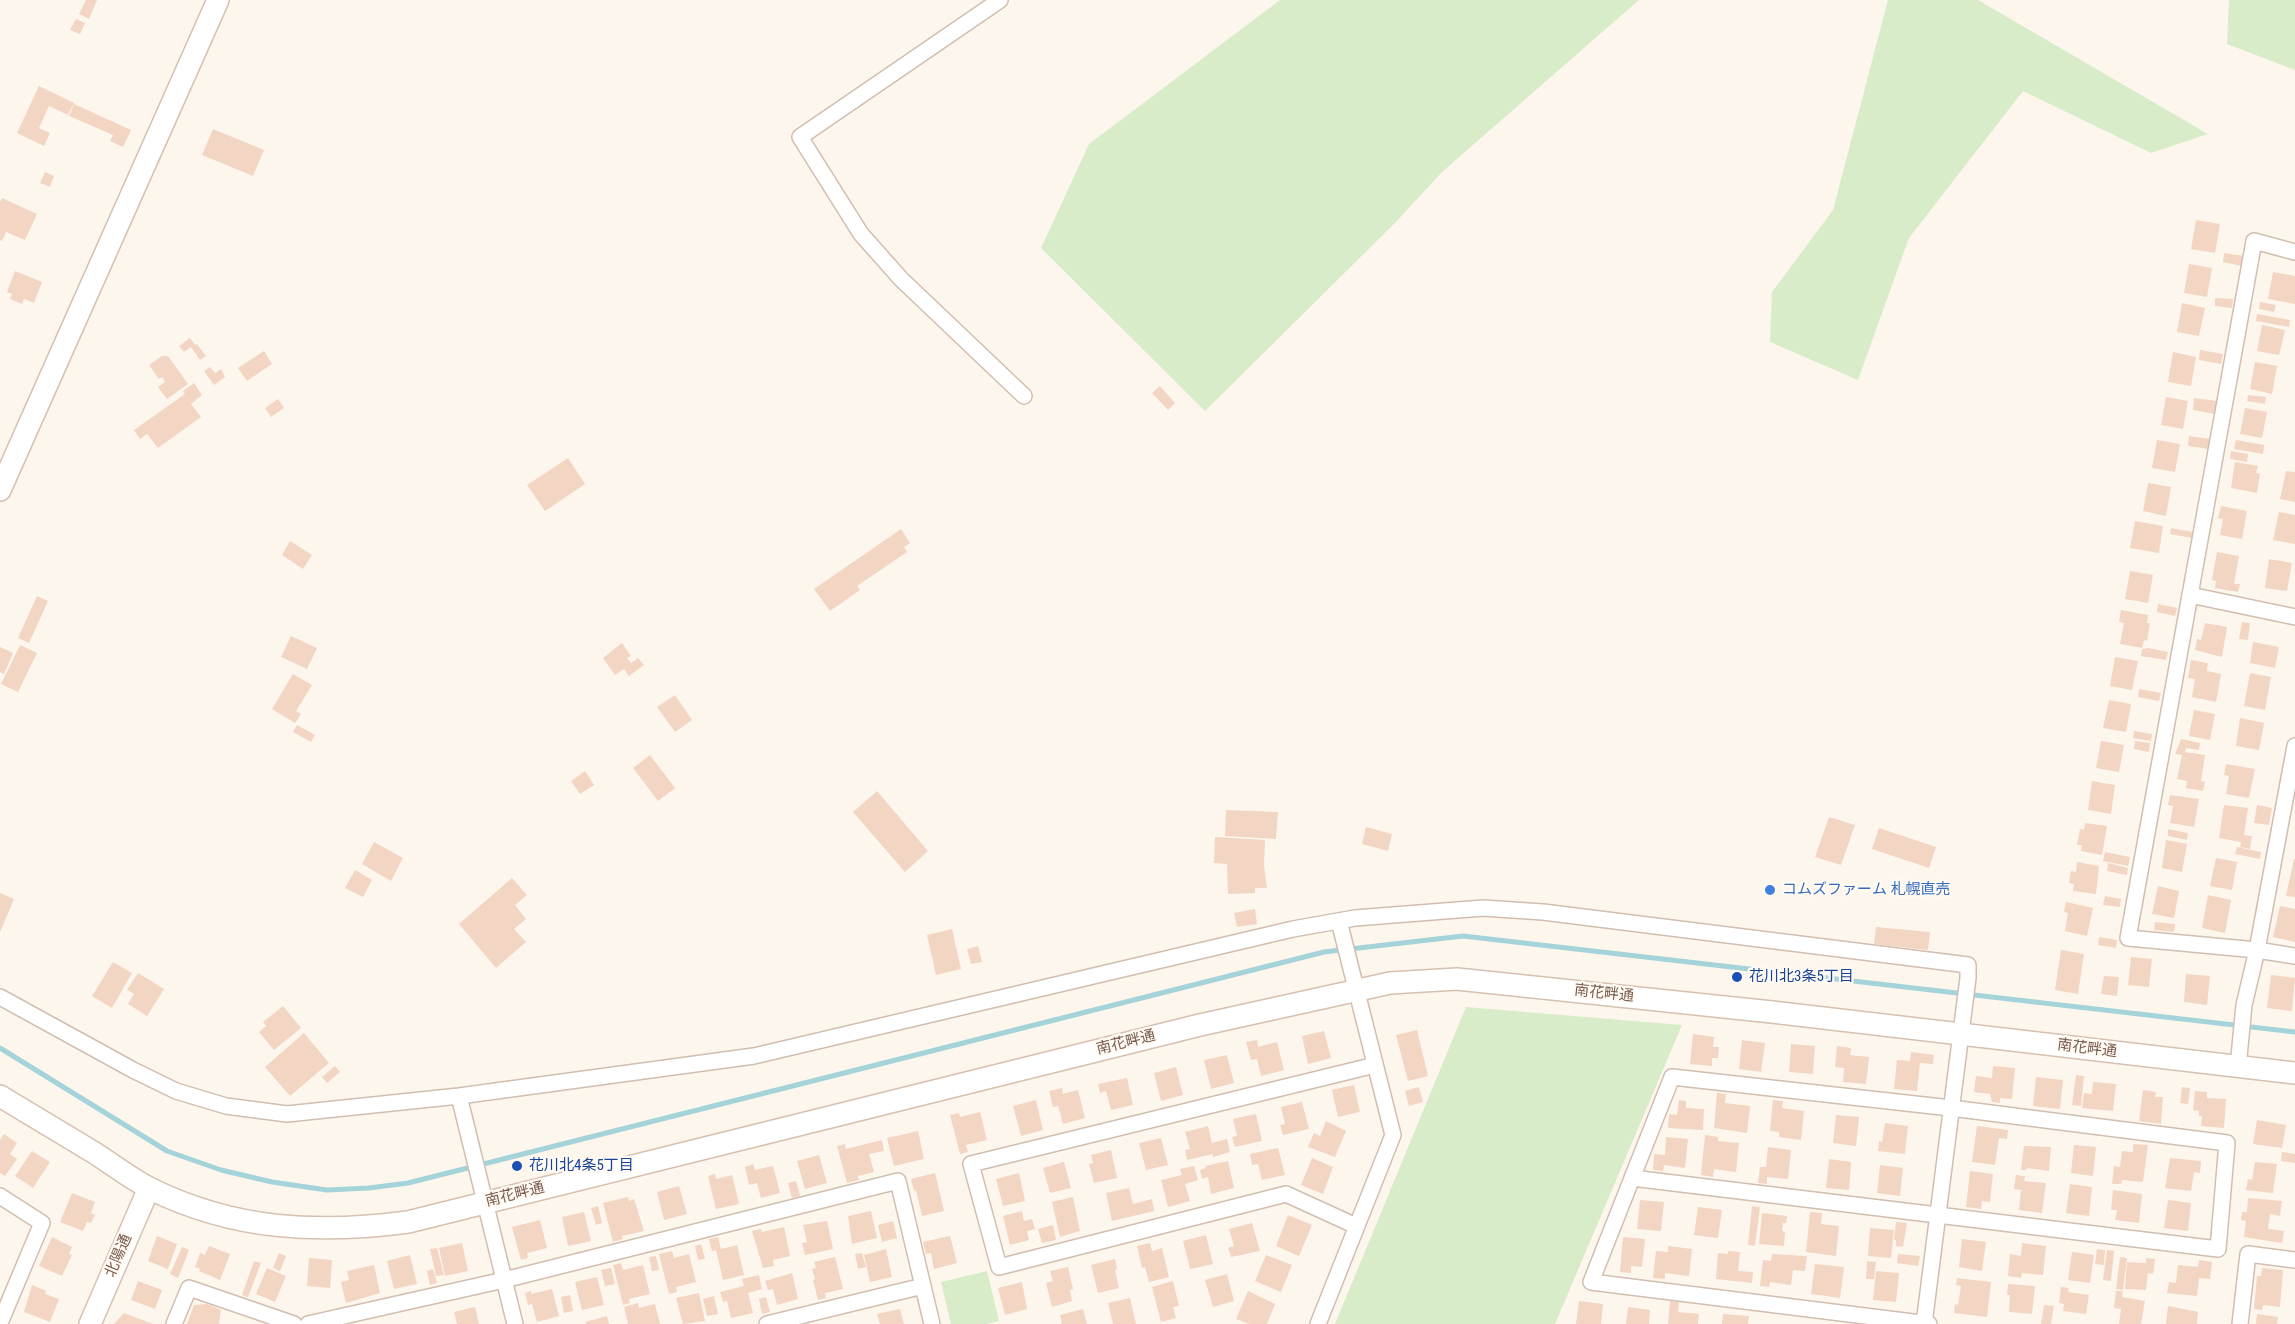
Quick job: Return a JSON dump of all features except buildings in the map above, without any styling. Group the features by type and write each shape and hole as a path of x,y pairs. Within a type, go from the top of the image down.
{"street":[{"path":"0,490 218,0"},
{"path":"1000,0 800,137 861,234 901,279 1024,396"},
{"path":"2295,252 2254,241 2128,938 2257,950 2295,956"},
{"path":"2190,595 2295,617"},
{"path":"2238,1067 2244,1005 2257,950 2295,746"},
{"path":"0,998 176,1091 226,1106 287,1113 459,1096 754,1056 1293,929 1339,921 1483,908 1543,912 1968,965 1924,1324"},
{"path":"1317,1324 1393,1135 1339,921"},
{"name":"南花畔通","path":"0,1096 149,1188 177,1201 219,1216 271,1226 326,1229 364,1228 408,1222 1200,1025 1390,982 1457,979 2295,1073"},
{"path":"1356,1226 1286,1194 999,1267 971,1164 1375,1065"},
{"path":"1632,1178 2218,1249 2227,1143 1951,1108 1672,1077 1632,1178 1591,1282 1929,1324"},
{"path":"459,1096 515,1324"},
{"path":"308,1324 504,1280 898,1181 932,1324"},
{"name":"北陽通","path":"90,1324 149,1188"},
{"path":"0,1196 42,1223 0,1323"},
{"path":"2240,1324 2248,1254 2295,1260"},
{"path":"767,1324 923,1286"},
{"path":"174,1324 189,1288 294,1324"}],"green space":[{"path":"1280,0 1639,0 1442,172 1395,223 1205,411 1041,248 1089,144"},
{"path":"1888,0 1978,0 2208,134 2151,153 2023,91 1909,238 1858,380 1770,342 1772,292 1833,210"},
{"path":"2229,0 2295,0 2295,70 2227,44"},
{"path":"1466,1007 1682,1025 1555,1324 1335,1324"},
{"path":"987,1271 999,1321 987,1324 951,1324 941,1282"}],"waterway":[{"path":"0,1048 167,1151 221,1170 272,1182 327,1190 408,1183 1324,952 1463,936 2295,1032"}],"place":[{"name":"コムズファーム 札幌直売","path":"1770,890"},
{"name":"花川北3条5丁目","path":"1737,977"},
{"name":"花川北4条5丁目","path":"517,1166"}]}
